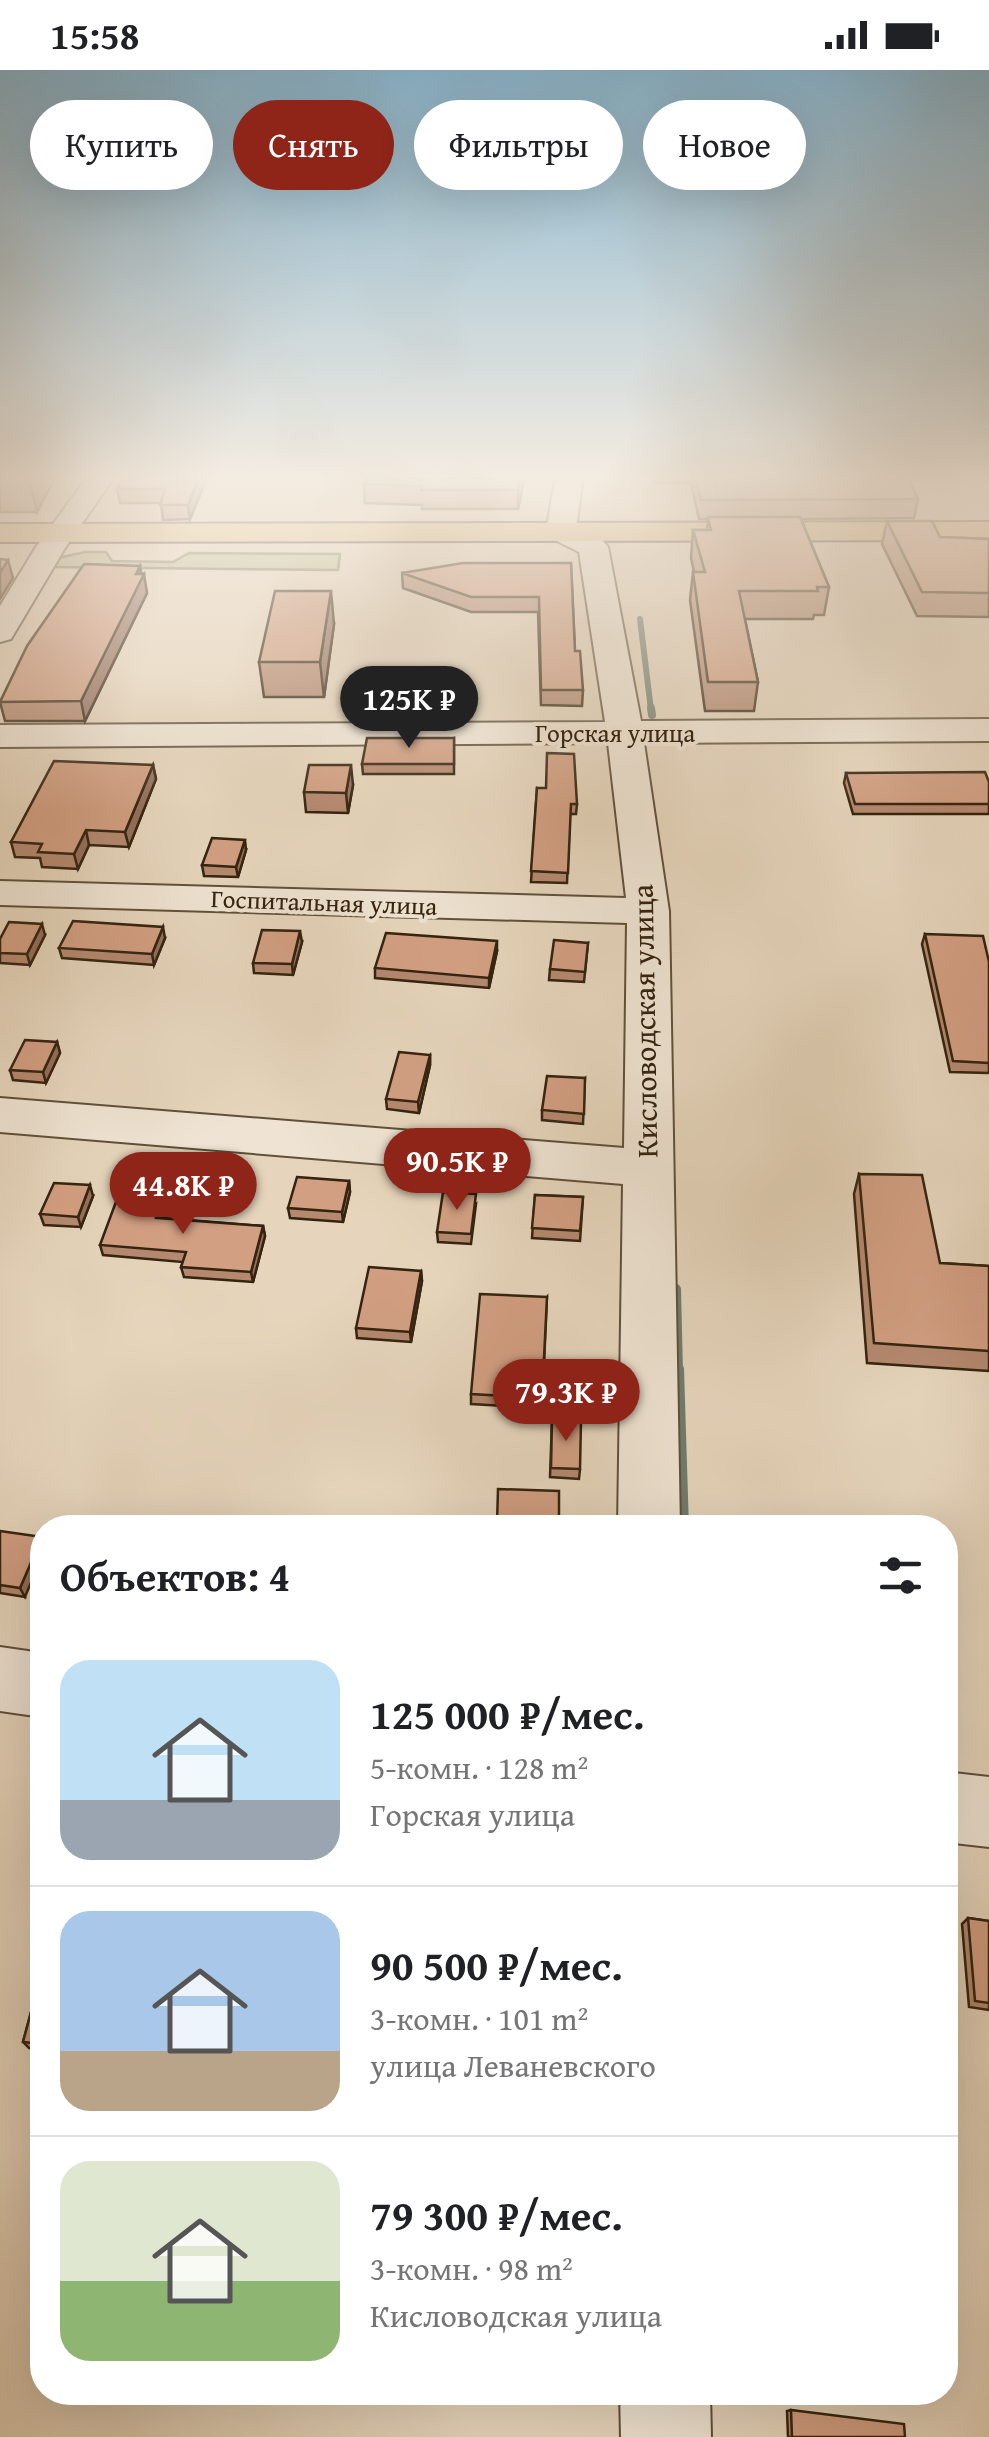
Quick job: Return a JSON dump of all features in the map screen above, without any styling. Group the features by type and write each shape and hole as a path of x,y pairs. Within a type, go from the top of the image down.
{"street":[{"path":"0,632 26,589"},
{"name":"Кисловодская улица","path":"589,589 625,733 648,911 650,1515"},
{"name":"Горская улица","path":"0,736 989,730"},
{"name":"Госпитальная улица","path":"0,894 648,911"},
{"path":"0,1115 648,1168"},
{"path":"0,1678 30,1682"},
{"path":"958,1808 989,1812"},
{"path":"665,2405 666,2437"}],"building":[{"path":"66,589 136,589 81,701 0,702 27,646"},
{"path":"449,589 572,589 575,651 580,651 583,690 541,690 539,597 471,597"},
{"path":"695,589 818,589 739,591 758,682 708,682"},
{"path":"921,589 989,589 989,593"},
{"path":"275,591 331,591 320,662 259,662"},
{"path":"453,672 453,700 373,700 378,673"},
{"path":"367,738 454,738 454,764 362,764"},
{"path":"547,753 574,754 577,804 571,804 568,873 531,871 537,788 546,788"},
{"path":"54,761 153,765 125,832 86,830 74,854 38,852 42,844 11,842"},
{"path":"309,765 351,765 346,793 304,792"},
{"path":"985,772 989,804 855,804 846,773"},
{"path":"212,838 245,840 236,867 202,865"},
{"path":"73,921 163,927 152,954 59,948"},
{"path":"9,922 42,924 27,954 0,953 0,939"},
{"path":"262,930 300,931 292,964 253,963"},
{"path":"386,933 497,941 489,978 375,968"},
{"path":"925,934 983,936 989,962 989,1063 953,1061"},
{"path":"554,940 588,943 585,972 550,969"},
{"path":"25,1040 57,1042 43,1072 10,1070"},
{"path":"399,1052 430,1055 418,1102 386,1099"},
{"path":"547,1076 585,1078 584,1114 542,1110"},
{"path":"859,1174 922,1175 940,1263 989,1266 989,1351 874,1343"},
{"path":"297,1177 349,1181 342,1212 288,1208"},
{"path":"54,1183 90,1185 78,1217 40,1214"},
{"path":"443,1192 476,1194 471,1234 437,1232"},
{"path":"535,1195 583,1197 580,1231 532,1228"},
{"path":"117,1199 162,1202 156,1218 263,1226 251,1272 181,1267 186,1252 100,1245"},
{"path":"369,1267 421,1271 410,1332 356,1328"},
{"path":"480,1294 547,1297 542,1398 471,1394"},
{"path":"552,1420 581,1421 580,1469 551,1468"},
{"path":"498,1489 559,1491 559,1515 497,1515"},
{"path":"0,1531 30,1535 30,1565 20,1588 0,1585"},
{"path":"968,1918 989,1921 989,2003 975,2001"},
{"path":"30,2016 30,2043 23,2042"},
{"path":"791,2410 904,2424 905,2437 792,2437"}],"waterway":[{"path":"640,619 651,710"},
{"path":"651,708 652,715"},
{"path":"676,1289 678,1372"},
{"path":"678,1369 683,1515"}]}
